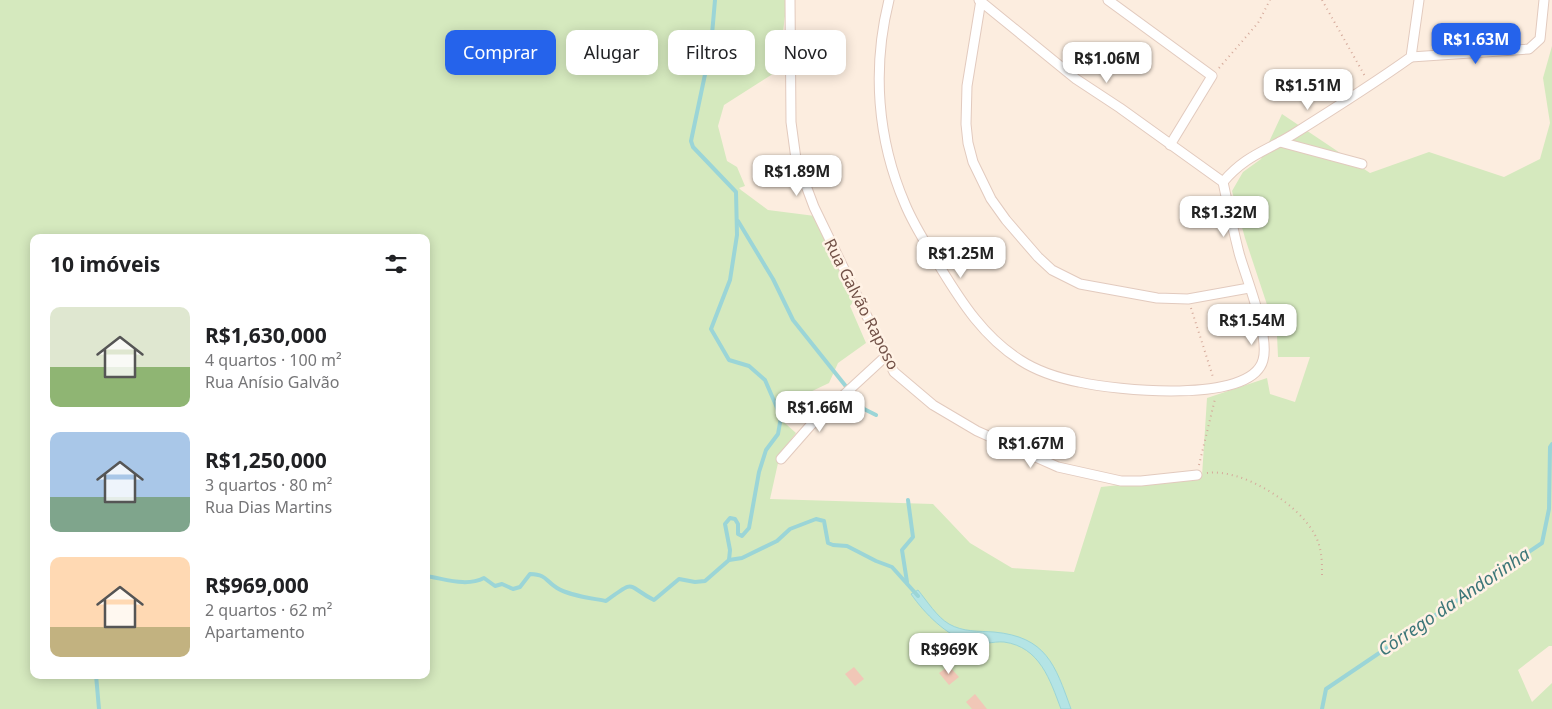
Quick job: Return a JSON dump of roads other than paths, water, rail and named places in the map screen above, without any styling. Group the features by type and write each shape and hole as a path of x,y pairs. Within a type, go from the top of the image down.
{"street":[{"name":"Rua Galvão Raposo","path":"790,0 791,122 796,159 814,207 894,372 933,405 977,432 1058,467 1121,481 1141,481 1197,475"},
{"path":"889,0 883,23 879,64 879,104 884,138 895,175 905,205 936,260 960,300 990,338 1020,360 1042,372 1079,382 1119,389 1157,391 1217,389 1250,376 1263,361 1263,337 1223,182 1076,79 980,0"},
{"path":"980,0 967,86 966,124 968,144 982,181 1006,220 1038,257 1066,278 1095,288 1133,295 1172,300 1249,288"},
{"path":"1108,0 1212,76 1170,145"},
{"path":"1411,57 1419,0"},
{"path":"1223,182 1243,161 1280,142 1370,86 1411,57 1523,51 1533,47 1540,39 1544,0"},
{"path":"1280,142 1362,164"},
{"path":"781,459 810,426 886,356"}],"water":[{"path":"918,590 940,617 954,627 971,631 1012,635 1026,640 1037,647 1053,666 1071,709 1061,709 1048,676 1042,666 1027,651 1016,645 1004,642 970,643 953,635 929,616 917,602 911,594"}],"waterway":[{"path":"715,0 711,46 691,141 693,147 736,192 737,235 730,280 711,329 729,360 749,366 765,380 781,417 778,434 766,450 759,472 749,528 742,536 738,534 738,524 735,519 730,518 725,524 730,550 729,560"},
{"path":"738,221 773,279 793,320 864,409 876,415"},
{"name":"Córrego da Andorinha","path":"1322,709 1326,689 1542,543 1549,509 1550,447 1552,444"},
{"path":"907,582 902,550 913,537 908,500"},
{"path":"430,577 463,582 477,581 484,578 495,586 502,584 513,589 520,587 530,574 543,577 562,591 581,596 606,601 623,589 631,587 654,600 679,579 695,582 705,581 729,560 742,558 777,541 790,529 816,519 824,521 828,543 847,546 892,567 918,596"},
{"path":"96,679 99,709"}]}
